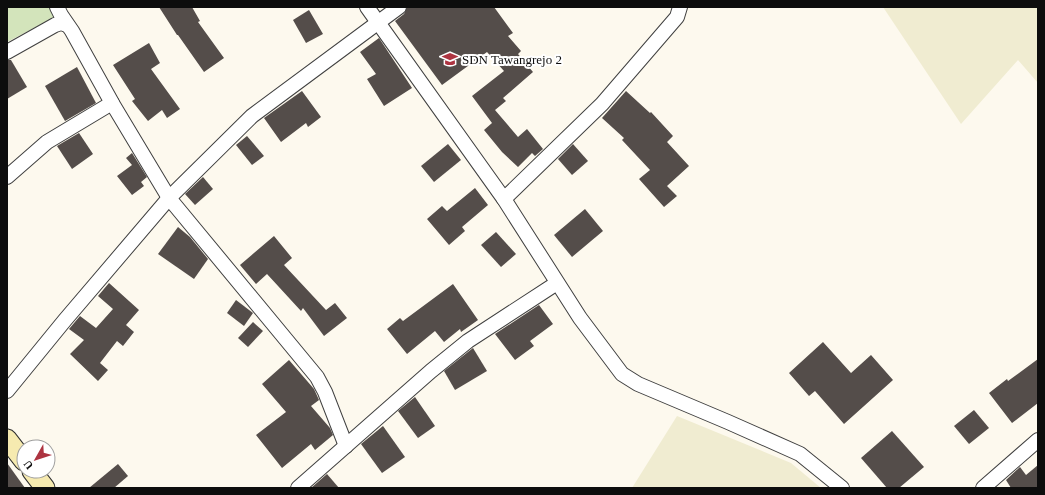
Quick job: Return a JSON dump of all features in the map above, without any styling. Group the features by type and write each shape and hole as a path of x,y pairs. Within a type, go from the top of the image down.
{"main road":[{"path":"7,439 16,451"},
{"path":"38,479 45,488"}],"street":[{"path":"57,7 169,198 317,377 325,392 346,446"},
{"path":"367,7 504,199 580,318 622,374 638,384 800,454 842,488"},
{"path":"7,391 169,198 252,116 399,7"},
{"path":"504,199 602,104 677,17 680,7"},
{"path":"7,52 54,25 61,23 67,25"},
{"path":"7,177 48,142 112,103"},
{"path":"298,488 431,371 468,342 557,283"},
{"path":"983,488 1038,440"}],"shaded area":[{"path":"883,7 1038,7 1038,83 1018,60 961,124"},
{"path":"677,416 791,463 821,488 632,488"}],"green space":[{"path":"7,7 51,7 55,17 7,42"}],"building":[{"path":"159,7 192,7 200,21 198,22 224,58 204,72"},
{"name":"SDN Tawangrejo 2","path":"407,7 494,7 513,33 508,36 521,51 518,54 533,72 503,98 506,101 495,110 518,137 527,129 543,149 535,156 532,153 518,167 502,152 484,130 492,123 472,96 504,71 487,52 442,85 395,21 404,14"},
{"path":"309,10 323,34 306,43 293,20"},
{"path":"379,38 412,88 384,106 367,79 376,74 360,52"},
{"path":"149,43 160,63 151,69 180,109 167,118 162,110 148,121 132,101 135,99 113,65"},
{"path":"7,60 11,60 27,87 7,99"},
{"path":"77,67 96,103 65,121 45,86"},
{"path":"302,91 321,117 308,127 306,123 281,142 264,118"},
{"path":"626,91 650,113 651,112 673,136 667,142 689,166 667,186 677,196 664,207 639,179 650,170 622,140 624,138 602,118"},
{"path":"79,133 93,154 72,169 57,146"},
{"path":"247,136 264,156 252,165 236,145"},
{"path":"448,144 461,160 434,182 421,166"},
{"path":"573,144 588,161 572,175 558,159"},
{"path":"132,153 147,177 141,182 144,186 132,195 117,176 132,165 126,158"},
{"path":"203,177 213,189 195,205 185,194"},
{"path":"475,188 488,205 462,227 465,231 449,245 427,219 442,206 447,211"},
{"path":"585,209 603,231 572,257 554,235"},
{"path":"178,227 190,237 208,259 194,279 158,254"},
{"path":"496,232 516,254 501,267 481,245"},
{"path":"274,236 292,258 284,265 326,310 335,303 347,318 324,336 303,308 301,311 267,274 256,284 240,265"},
{"path":"109,283 139,310 126,325 134,332 123,346 117,341 100,363 108,370 98,381 70,354 84,340 69,329 80,316 96,328 113,309 98,296"},
{"path":"453,284 478,320 461,332 460,329 444,342 435,331 407,354 387,329 400,318 403,321"},
{"path":"236,300 253,313 244,326 227,313"},
{"path":"539,305 553,324 530,341 534,346 515,360 495,334"},
{"path":"253,322 263,331 248,347 238,338"},
{"path":"823,342 851,373 871,355 893,380 844,424 815,391 809,396 789,373"},
{"path":"473,348 487,371 455,390 444,371"},
{"path":"1038,359 1038,403 1012,423 989,393 1007,379 1008,381"},
{"path":"289,360 314,389 319,400 311,406 330,428 333,435 315,450 311,444 282,468 256,435 286,412 262,384"},
{"path":"415,397 435,426 418,438 398,411"},
{"path":"974,410 989,428 969,444 954,426"},
{"path":"383,426 405,457 382,473 361,444"},
{"path":"892,431 924,467 899,488 887,488 861,458"},
{"path":"7,463 16,476 16,479 19,479 25,488 7,488"},
{"path":"118,464 128,476 114,488 89,488"},
{"path":"1038,465 1038,488 1011,488 1006,480 1020,467 1026,475"},
{"path":"327,474 339,488 311,488"}],"place":[{"name":"SDN Tawangrejo 2","path":"450,59"}]}
